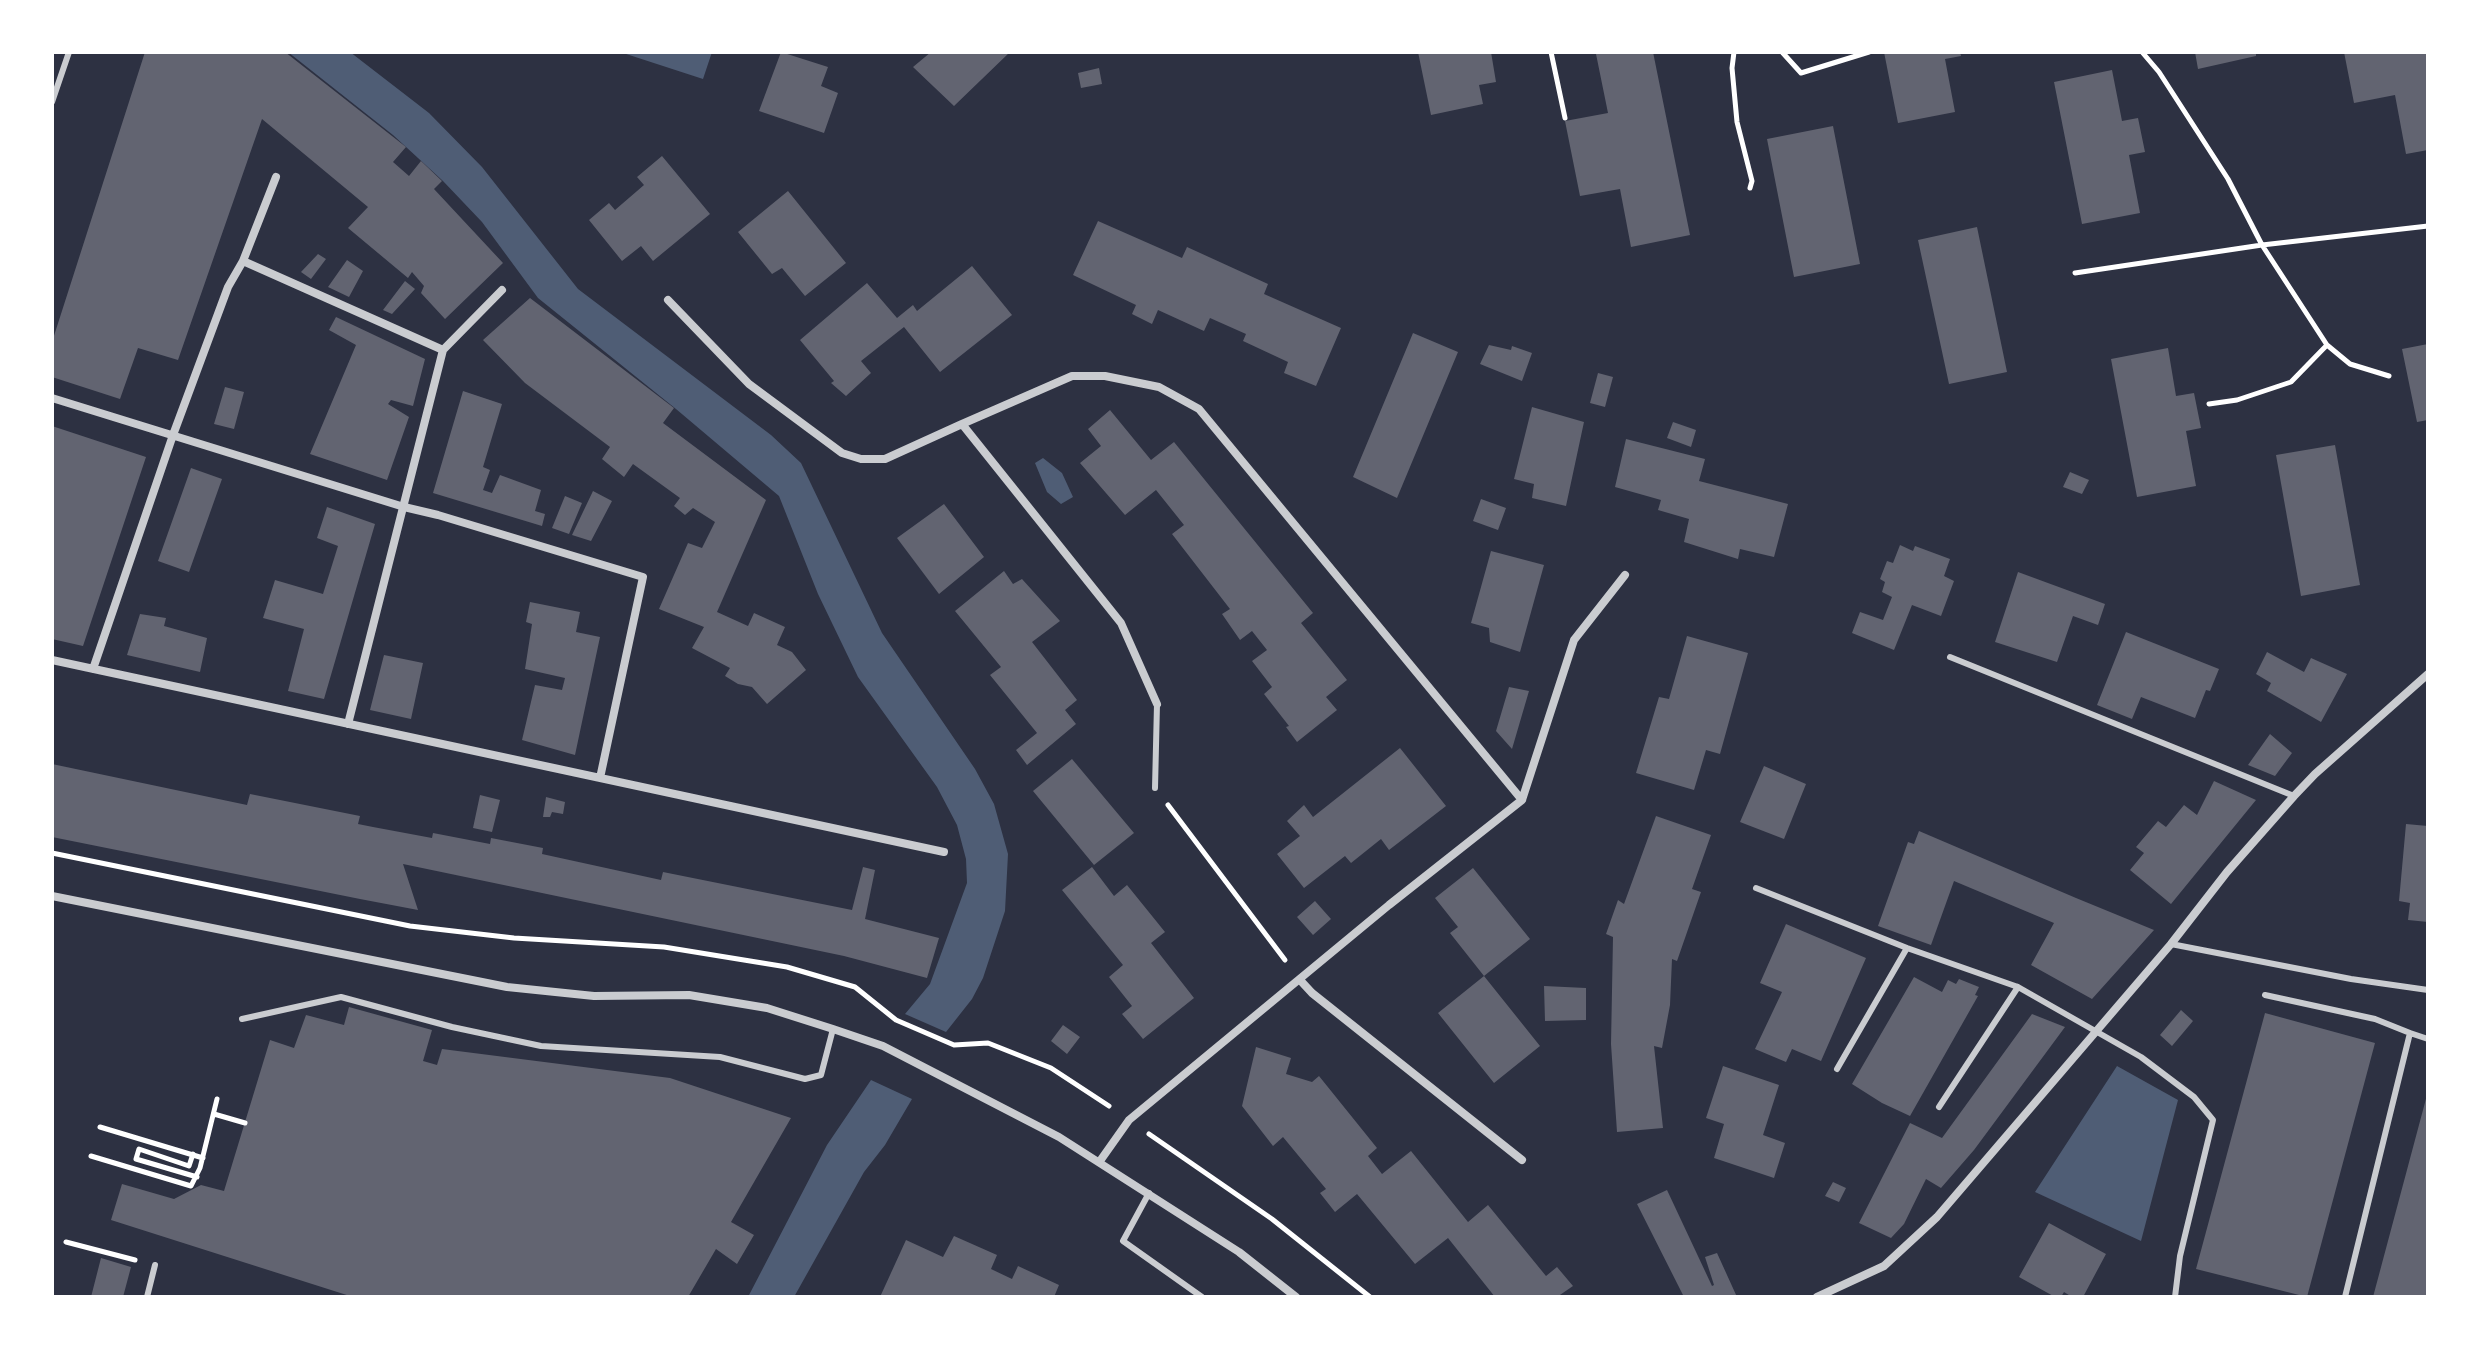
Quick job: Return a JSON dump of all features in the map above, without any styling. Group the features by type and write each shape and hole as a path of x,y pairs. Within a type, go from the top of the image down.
{"street":[{"path":"93,669 173,435 228,287 243,261 276,177"},
{"path":"243,261 443,350"},
{"path":"348,724 443,350 502,290"},
{"path":"668,300 749,384 842,453 861,459 885,459 1072,376 1105,376 1159,387 1199,409 1522,800"},
{"path":"52,398 643,577 600,778"},
{"path":"962,424 1121,623 1157,704"},
{"path":"1100,1161 1129,1120 1522,800 1574,640 1625,575"},
{"path":"52,660 944,852"},
{"path":"1817,1297 1884,1266 1937,1217 2294,796 2428,674"},
{"path":"52,896 507,987 594,996 689,995 767,1008 833,1029 883,1046 1100,1161 1239,1252 1296,1297"},
{"path":"1300,980 1312,993 1522,1160"}],"lane":[{"path":"52,102 69,52"},
{"path":"1950,657 2294,796"},
{"path":"1155,788 1157,704"},
{"path":"1756,888 1907,948 2018,987 2141,1057 2194,1097 2213,1120 2180,1256 2175,1297"},
{"path":"2171,944 2351,979 2428,990"},
{"path":"1837,1069 1907,948"},
{"path":"1939,1107 2018,987"},
{"path":"2265,995 2375,1019 2428,1039"},
{"path":"242,1019 341,997 452,1027 541,1046 720,1057 805,1079 821,1075 833,1029"},
{"path":"2345,1297 2410,1033"},
{"path":"1149,1193 1123,1241 1202,1297"},
{"path":"147,1297 155,1265"}],"path":[{"path":"1551,52 1565,118"},
{"path":"1734,52 1732,68 1737,122 1752,181 1750,188"},
{"path":"1782,52 1801,73 1869,52"},
{"path":"2142,52 2159,72 2228,179 2262,245 2327,345 2350,364 2389,376"},
{"path":"2075,273 2262,245 2428,226"},
{"path":"2209,404 2237,400 2291,382 2327,345"},
{"path":"1155,788 1300,980"},
{"path":"52,853 410,926 514,938 664,947 787,967 855,987 896,1020 954,1045 988,1043 1051,1068 1114,1109"},
{"path":"91,1156 191,1186 203,1158 217,1099"},
{"path":"214,1114 245,1123"},
{"path":"100,1127 203,1158"},
{"path":"1145,1131 1272,1219 1370,1297"},
{"path":"193,1154 189,1166 139,1149 136,1159 197,1177"},
{"path":"66,1242 155,1265"}],"water":[{"path":"288,52 350,52 429,113 482,167 578,289 771,435 801,463 882,633 975,769 994,804 1008,854 1005,911 983,978 972,999 946,1032 905,1014 930,984 967,883 966,859 957,825 937,787 858,677 818,594 779,496 538,298 482,222 443,181 393,135"},
{"path":"620,52 712,52 703,79"},
{"path":"1043,458 1062,473 1073,497 1061,504 1047,492 1035,463"},
{"path":"2117,1066 2178,1100 2141,1241 2035,1192"},
{"path":"871,1080 912,1099 885,1145 864,1172 794,1297 748,1297 827,1145"}],"building":[{"path":"145,52 285,52 406,147 393,162 409,176 421,161 442,181 434,189 503,263 445,319 421,293 424,286 412,272 408,278 348,228 368,207 262,119 178,360 138,348 120,399 52,377 52,342"},
{"path":"781,52 828,67 821,86 838,93 824,133 759,111"},
{"path":"931,52 1010,52 954,106 913,67"},
{"path":"1418,52 1491,52 1496,82 1479,85 1483,104 1431,115"},
{"path":"1653,52 1690,235 1631,247 1620,189 1580,196 1565,121 1608,113 1596,54"},
{"path":"1884,52 1960,52 1961,56 1945,59 1955,112 1898,123"},
{"path":"2195,52 2256,52 2256,56 2198,69"},
{"path":"2344,52 2428,52 2428,150 2406,154 2395,95 2354,103"},
{"path":"1099,68 1102,84 1081,88 1078,73"},
{"path":"2112,70 2122,121 2138,118 2145,152 2129,155 2140,213 2082,224 2054,82"},
{"path":"1833,126 1860,264 1794,277 1767,139"},
{"path":"662,156 710,214 653,261 641,246 622,261 589,220 609,203 615,210 644,185 637,177"},
{"path":"788,191 846,263 805,296 782,268 772,274 738,232"},
{"path":"1098,221 1182,258 1187,247 1268,284 1264,294 1341,328 1316,386 1284,373 1288,362 1243,341 1246,334 1210,318 1204,331 1158,310 1152,324 1132,314 1136,305 1073,275"},
{"path":"1977,227 2007,372 1949,384 1918,240"},
{"path":"318,254 326,259 311,279 301,272"},
{"path":"347,260 363,271 349,297 328,287"},
{"path":"972,266 1012,315 940,372 904,327 861,361 871,373 846,396 831,383 834,381 800,340 867,283 897,318 913,305 917,311"},
{"path":"405,281 415,289 392,314 383,310"},
{"path":"530,298 674,408 663,423 766,500 717,612 748,626 754,613 785,627 777,645 792,652 806,670 767,704 752,687 738,684 725,676 730,668 692,648 704,627 659,609 688,543 702,548 715,522 693,508 685,515 674,506 680,498 633,464 624,477 602,459 610,447 525,383 483,340"},
{"path":"336,317 425,359 413,406 391,400 388,404 409,417 387,480 310,454 356,345 329,330"},
{"path":"1413,333 1458,352 1397,498 1353,477"},
{"path":"2428,344 2428,420 2417,422 2402,349"},
{"path":"1489,345 1511,350 1512,346 1532,353 1522,381 1480,364"},
{"path":"2168,348 2176,396 2194,393 2201,428 2186,431 2196,486 2137,497 2111,359"},
{"path":"1598,373 1613,377 1605,407 1590,403"},
{"path":"225,387 244,392 234,429 214,424"},
{"path":"463,391 502,404 483,467 490,470 483,490 492,493 500,475 541,490 535,511 545,514 542,526 433,493"},
{"path":"1532,407 1584,422 1566,506 1532,498 1534,484 1514,479"},
{"path":"1110,410 1151,460 1174,442 1313,613 1301,623 1347,680 1326,697 1337,710 1297,742 1286,727 1289,726 1264,694 1272,687 1252,661 1267,650 1252,631 1240,640 1222,614 1230,609 1172,534 1184,525 1156,490 1125,515 1080,463 1101,446 1088,429"},
{"path":"1673,422 1696,430 1691,447 1667,438"},
{"path":"52,426 146,457 83,646 52,639"},
{"path":"1626,439 1705,459 1699,481 1788,504 1774,557 1740,549 1738,559 1684,542 1689,519 1658,510 1661,500 1615,487"},
{"path":"2335,445 2360,585 2301,596 2276,455"},
{"path":"191,468 222,479 189,572 158,561"},
{"path":"2070,472 2089,480 2082,494 2063,487"},
{"path":"593,491 612,501 591,541 572,535"},
{"path":"565,496 582,503 569,534 552,528"},
{"path":"1481,499 1506,508 1498,530 1473,521"},
{"path":"944,504 984,557 939,594 897,538"},
{"path":"327,507 375,524 324,699 288,691 304,629 263,618 275,580 323,594 338,546 317,538"},
{"path":"1900,545 1913,551 1915,546 1950,559 1944,576 1954,581 1941,616 1912,605 1894,650 1852,633 1860,612 1883,620 1892,597 1882,592 1885,582 1880,579 1887,561 1893,563"},
{"path":"1491,551 1544,565 1520,652 1490,642 1489,628 1471,623"},
{"path":"1004,571 1013,584 1022,579 1060,621 1032,642 1077,700 1065,710 1076,724 1027,765 1016,750 1037,733 990,675 1001,667 955,611"},
{"path":"2018,572 2105,604 2098,625 2073,616 2057,662 1995,642"},
{"path":"530,602 580,612 576,632 600,637 575,755 522,740 535,685 562,690 565,678 525,669 532,624 526,622"},
{"path":"140,614 166,618 164,626 207,638 200,672 127,655"},
{"path":"2126,632 2219,669 2210,691 2206,690 2195,718 2141,697 2132,719 2097,705"},
{"path":"1687,636 1748,653 1720,754 1706,750 1694,790 1636,773 1659,697 1669,699"},
{"path":"2267,652 2304,672 2311,658 2347,674 2321,722 2267,691 2271,683 2256,674"},
{"path":"384,655 423,663 411,719 370,710"},
{"path":"1509,687 1529,691 1512,749 1496,731"},
{"path":"2270,734 2292,753 2275,776 2248,765"},
{"path":"1400,748 1446,806 1389,850 1381,839 1351,863 1345,856 1304,888 1277,854 1300,836 1287,821 1304,805 1313,817"},
{"path":"1072,759 1134,833 1094,865 1033,791"},
{"path":"52,764 247,805 250,794 360,816 358,824 373,827 432,838 433,833 490,844 491,838 543,848 542,854 661,880 663,872 852,910 863,867 875,870 865,919 939,938 927,978 844,956 403,864 418,910 360,899 52,837"},
{"path":"1764,766 1806,784 1784,839 1740,822"},
{"path":"2214,781 2256,800 2171,904 2130,870 2144,853 2136,847 2158,821 2166,827 2184,805 2197,815"},
{"path":"480,795 500,800 492,832 473,828"},
{"path":"546,797 565,802 563,814 552,812 550,817 543,817"},
{"path":"1656,816 1711,835 1692,889 1701,892 1677,961 1672,959 1670,1005 1662,1048 1654,1046 1663,1128 1617,1132 1611,1044 1613,937 1606,934 1618,900 1624,904"},
{"path":"2406,824 2428,826 2428,922 2408,920 2410,903 2399,901"},
{"path":"1919,831 2154,930 2092,999 2031,965 2054,923 1954,881 1931,945 1878,926 1908,842 1914,844"},
{"path":"1092,867 1114,896 1127,885 1165,932 1151,943 1194,998 1143,1039 1122,1014 1132,1006 1109,977 1123,965 1062,890"},
{"path":"1473,868 1530,939 1484,976 1450,933 1458,927 1435,898"},
{"path":"1315,901 1331,919 1313,935 1297,917"},
{"path":"1786,924 1866,958 1821,1061 1792,1049 1786,1062 1755,1049 1782,992 1760,983"},
{"path":"1484,976 1540,1046 1494,1083 1438,1013"},
{"path":"1914,977 1942,992 1948,980 1956,984 1959,979 1979,987 1975,995 1978,996 1910,1116 1852,1084"},
{"path":"1544,986 1586,988 1586,1020 1545,1021"},
{"path":"349,1007 432,1030 423,1061 437,1065 442,1049 670,1078 791,1118 731,1222 754,1235 737,1264 716,1249 688,1297 353,1297 111,1220 122,1184 174,1199 201,1185 224,1191 270,1040 294,1048 306,1015 344,1025"},
{"path":"2181,1010 2193,1021 2172,1046 2160,1035"},
{"path":"2265,1013 2375,1043 2307,1297 2196,1269"},
{"path":"2032,1014 2065,1027 1974,1150 1941,1188 1926,1179 1904,1224 1891,1238 1859,1223 1910,1123 1942,1138"},
{"path":"1063,1025 1080,1037 1067,1054 1051,1041"},
{"path":"1256,1047 1291,1058 1286,1074 1312,1082 1319,1076 1377,1148 1368,1156 1382,1174 1411,1151 1468,1222 1488,1205 1546,1276 1557,1267 1573,1286 1557,1297 1495,1297 1448,1238 1415,1264 1357,1194 1335,1212 1320,1193 1326,1189 1283,1137 1273,1146 1242,1106"},
{"path":"1723,1066 1779,1085 1763,1135 1785,1143 1774,1178 1714,1158 1724,1124 1706,1118"},
{"path":"2427,1095 2428,1297 2373,1297"},
{"path":"1833,1182 1846,1188 1839,1202 1825,1196"},
{"path":"1667,1190 1712,1286 1705,1257 1717,1253 1737,1297 1684,1297 1637,1204"},
{"path":"2049,1223 2106,1254 2083,1297 2072,1297 2064,1292 2061,1297 2055,1297 2019,1277"},
{"path":"954,1236 997,1255 991,1269 1012,1279 1018,1266 1059,1285 1054,1297 880,1297 906,1240 943,1257"},
{"path":"101,1258 131,1267 123,1297 91,1297"}]}
